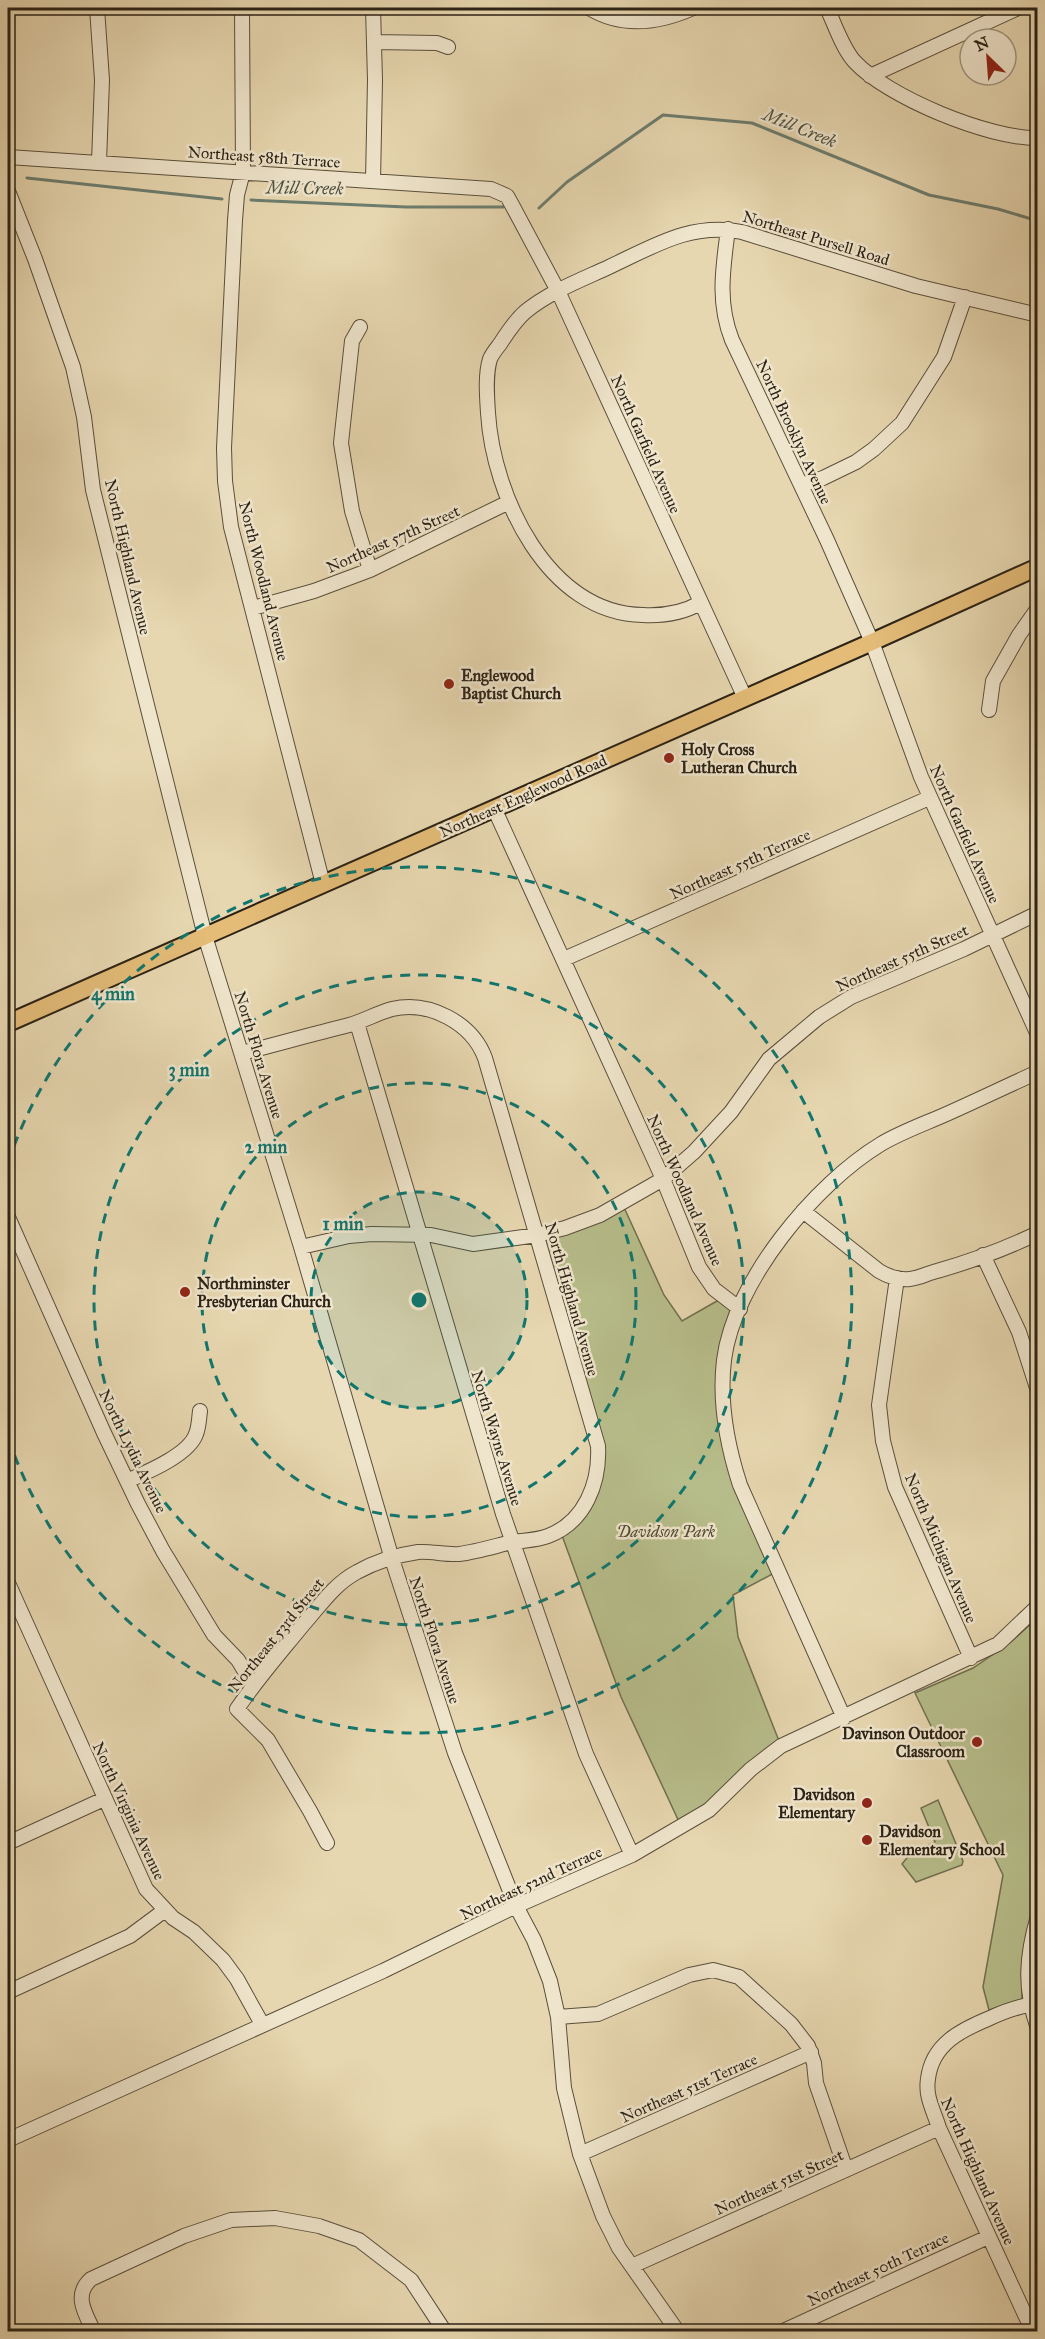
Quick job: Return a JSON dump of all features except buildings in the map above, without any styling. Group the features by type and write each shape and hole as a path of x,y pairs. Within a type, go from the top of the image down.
{"main road":[{"name":"Northeast Englewood Road","path":"8,1023 1038,567"}],"street":[{"path":"97,8 102,80 99,162"},
{"name":"North Woodland Avenue","path":"242,8 243,172 237,195 235,220 224,459 227,502 231,527 323,884"},
{"path":"372,181 373,8"},
{"path":"589,8 623,21 649,21 693,8"},
{"path":"827,8 853,59 870,76 952,118 999,134 1038,138"},
{"path":"870,76 1018,8"},
{"path":"374,42 437,43 448,47"},
{"name":"Northeast 58th Terrace","path":"8,157 491,189 507,196 512,206"},
{"name":"North Highland Avenue","path":"8,191 35,259 76,378 87,435 93,490 205,936"},
{"name":"North Garfield Avenue","path":"512,206 558,291 745,698"},
{"name":"Northeast Pursell Road","path":"700,603 679,612 651,616 624,614 592,603 572,589 542,558 529,540 510,502 493,454 487,402 490,359 524,312 558,291 650,247 686,233 707,229 728,229 916,286 1038,315"},
{"name":"North Brooklyn Avenue","path":"728,229 721,288 727,327 802,485 872,642"},
{"path":"802,485 856,462 902,423 944,357 965,297"},
{"path":"360,327 352,341 340,443 352,511 370,570"},
{"name":"Northeast 57th Street","path":"253,608 314,591 370,570 510,502"},
{"path":"989,710 993,681 1019,635 1038,608"},
{"name":"North Garfield Avenue","path":"872,642 929,798 1038,1035"},
{"name":"Northeast 55th Terrace","path":"564,959 929,798"},
{"name":"North Woodland Avenue","path":"494,808 663,1179 699,1268 714,1289 740,1309"},
{"name":"Northeast 55th Street","path":"301,1247 349,1236 418,1234 473,1244 537,1235 593,1218 663,1179 694,1152 718,1126 769,1059 819,1017 851,997 1038,913"},
{"name":"North Flora Avenue","path":"205,936 301,1247 392,1559 454,1753 516,1906 534,1940 546,1971 558,2017 564,2088 580,2154 603,2216 619,2248 678,2331"},
{"name":"North Highland Avenue","path":"357,1023 392,1009 412,1007 435,1012 463,1026 476,1040 485,1058 598,1446 598,1470 591,1492 585,1504 570,1522 549,1535 513,1542"},
{"path":"242,1053 357,1023"},
{"name":"North Wayne Avenue","path":"357,1023 418,1234 513,1542 586,1754 632,1854"},
{"path":"844,1718 740,1485 733,1464 723,1406 723,1367 730,1336 740,1309 762,1265 803,1211 838,1176 880,1145 918,1125 1038,1072"},
{"path":"803,1211 879,1271 897,1278 916,1278 983,1256 1038,1233"},
{"name":"North Lydia Avenue","path":"8,1217 127,1481 214,1635 238,1660 253,1685"},
{"path":"983,1256 1019,1332 1038,1391"},
{"name":"North Michigan Avenue","path":"897,1278 879,1405 883,1441 895,1487 971,1658"},
{"path":"127,1481 163,1465 181,1451 196,1436 200,1411"},
{"name":"Northeast 53rd Street","path":"327,1843 268,1740 237,1709 253,1685 339,1584 369,1566 421,1552 457,1554 513,1542"},
{"name":"North Virginia Avenue","path":"8,1583 146,1889 165,1910 194,1932 223,1960 237,1979 262,2024"},
{"name":"Northeast 52nd Terrace","path":"8,2140 429,1950 516,1906 632,1854 709,1810 751,1769 781,1746 998,1644 1038,1606"},
{"path":"8,1843 104,1799"},
{"path":"8,1992 130,1936 165,1910"},
{"path":"1038,1916 1028,1959 1027,1983 1030,2005 1038,2029"},
{"path":"558,2017 598,2014 689,1975 713,1970 739,1977 801,2034 811,2052 816,2083 846,2170"},
{"name":"North Highland Avenue","path":"1030,2005 1005,2012 951,2037 941,2047 930,2065 927,2096 988,2237 1033,2331"},
{"name":"Northeast 51st Terrace","path":"580,2154 811,2052"},
{"name":"Northeast 51st Street","path":"632,2266 939,2128"},
{"path":"94,2331 81,2302 81,2295 87,2283 119,2265 184,2236 231,2220 275,2218 319,2226 359,2240 411,2280 445,2331"},
{"name":"Northeast 50th Terrace","path":"781,2331 988,2237"}],"green space":[{"name":"Davidson Park","path":"622,1203 664,1295 682,1321 724,1297 740,1309 723,1386 733,1464 778,1571 733,1595 738,1637 781,1746 681,1826 621,1697 560,1530 578,1513 598,1470 537,1235"},
{"path":"1037,1618 1038,1889 1026,1944 1022,2000 989,2010 983,1987 1003,1875 915,1693 973,1668 1011,1642"},
{"path":"938,1800 963,1861 962,1865 916,1882 902,1864 910,1854 935,1842 921,1808"}],"waterway":[{"name":"Mill Creek","path":"539,208 567,182 663,115 752,123 929,195 998,209 1038,221"},
{"name":"Mill Creek","path":"27,178 222,199"},
{"name":"Mill Creek","path":"251,200 406,207 503,207"}],"place":[{"name":"Englewood Baptist Church","path":"449,684"},
{"name":"Holy Cross Lutheran Church","path":"669,758"},
{"name":"Northminster Presbyterian Church","path":"185,1292"},
{"name":"Davinson Outdoor Classroom","path":"977,1742"},
{"name":"Davidson Elementary","path":"867,1803"},
{"name":"Davidson Elementary School","path":"867,1840"}]}
